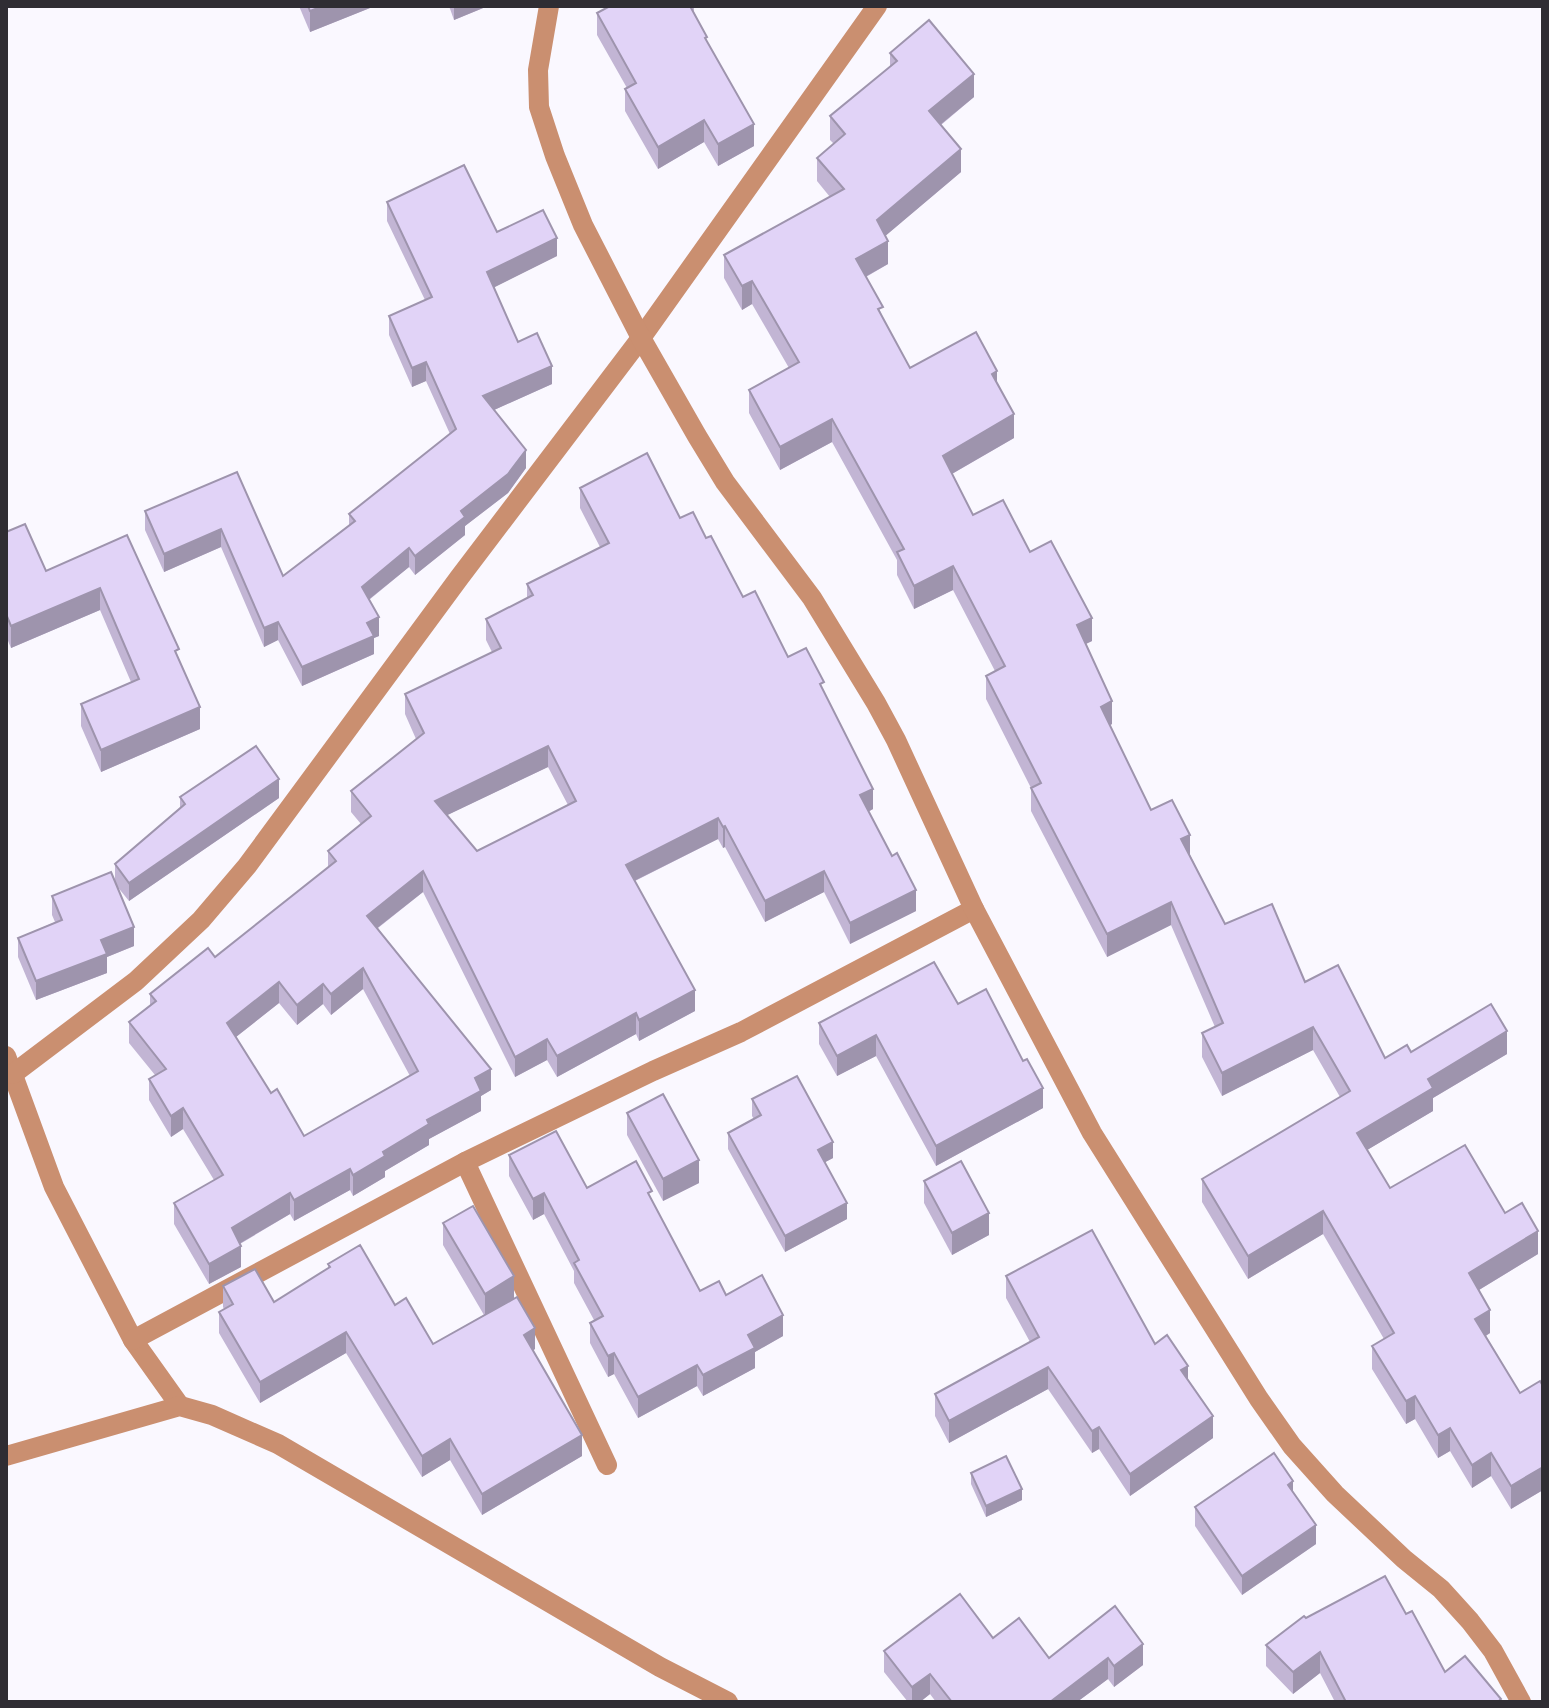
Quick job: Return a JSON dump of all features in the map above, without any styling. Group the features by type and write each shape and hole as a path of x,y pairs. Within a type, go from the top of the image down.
{"street":[{"path":"549,6 538,70 539,107 583,225 641,338 725,482 812,598 876,703 974,909 1092,1133 1292,1446 1335,1494 1441,1589 1470,1621 1493,1651 1521,1702"},
{"path":"180,1406 133,1340 54,1187 10,1065 136,981 201,920 247,866 641,338 877,6"},
{"path":"133,1340 465,1162 741,1032 974,909"},
{"path":"465,1162 607,1465"},
{"path":"6,1456 180,1406 212,1415 278,1444 660,1667 728,1702"}],"building":[{"path":"610,6 690,6 754,124 718,144 704,120 658,147 625,89 636,83 597,13"},
{"path":"929,20 974,74 929,111 961,149 877,220 888,241 856,259 883,307 878,309 910,368 976,332 997,371 992,374 1014,414 943,456 973,515 1003,500 1030,552 1051,541 1092,618 1077,625 1112,701 1101,707 1151,810 1172,800 1190,835 1181,839 1225,924 1272,904 1305,982 1338,965 1385,1058 1407,1045 1411,1052 1491,1004 1507,1031 1428,1079 1433,1088 1357,1133 1390,1188 1465,1145 1505,1213 1522,1203 1538,1231 1469,1273 1490,1310 1475,1319 1520,1393 1540,1381 1543,1386 1543,1467 1511,1486 1491,1453 1472,1465 1450,1428 1438,1435 1415,1396 1406,1401 1372,1346 1394,1333 1323,1211 1248,1256 1202,1179 1350,1091 1313,1027 1222,1073 1202,1033 1223,1023 1171,902 1107,934 1031,788 1041,783 986,676 1005,666 953,566 914,586 897,552 904,549 832,419 780,447 749,390 799,362 752,281 742,286 724,255 844,189 817,158 845,134 830,116 897,61 890,53"},
{"path":"464,165 497,232 543,210 557,238 487,272 518,342 537,333 552,366 483,396 526,450 508,474 461,511 465,517 415,556 409,548 362,587 379,617 367,623 374,636 302,667 278,622 264,628 221,529 164,554 145,511 237,472 283,576 355,521 349,514 456,429 426,362 412,368 389,316 432,297 387,202"},
{"path":"647,453 680,518 693,512 706,538 711,536 743,597 755,591 788,657 806,648 824,682 820,684 873,789 860,795 892,856 897,853 916,890 850,923 824,871 765,901 718,818 626,865 695,990 639,1020 636,1013 557,1056 547,1039 515,1057 423,871 367,916 491,1069 475,1078 481,1091 427,1120 429,1124 353,1175 350,1169 294,1200 290,1193 232,1228 241,1246 209,1264 174,1203 223,1175 183,1108 171,1116 149,1079 166,1069 129,1022 156,1001 150,994 208,948 215,957 336,861 328,851 371,816 351,791 424,733 405,694 501,648 486,619 533,595 527,584 609,543 580,488","holes":["548,746 576,801 477,851 435,801","363,968 418,1071 304,1136 277,1089 271,1093 227,1023 279,982 297,1005 323,984 331,994"]},
{"path":"25,524 46,571 127,535 179,649 175,651 200,707 101,750 81,704 139,679 100,588 11,626 6,614 6,532"},
{"path":"256,746 279,779 129,883 115,864 185,804 180,797"},
{"path":"111,872 134,927 101,940 107,954 36,981 18,938 62,920 52,896"},
{"path":"934,962 958,1004 986,989 1023,1061 1027,1059 1043,1088 936,1146 876,1035 837,1056 819,1023"},
{"path":"797,1076 833,1142 818,1150 847,1203 785,1236 728,1133 761,1115 752,1099"},
{"path":"663,1094 699,1160 663,1179 627,1113"},
{"path":"556,1131 587,1188 636,1161 652,1191 648,1193 700,1291 719,1281 726,1295 762,1275 783,1315 748,1335 755,1348 703,1375 697,1365 638,1397 614,1353 608,1356 590,1323 603,1316 574,1263 579,1260 544,1193 533,1199 509,1155"},
{"path":"961,1161 989,1213 952,1233 924,1181"},
{"path":"473,1206 514,1276 485,1294 443,1223"},
{"path":"1092,1230 1155,1344 1167,1335 1188,1366 1181,1370 1213,1416 1130,1474 1099,1427 1092,1431 1048,1367 949,1421 935,1394 1039,1337 1006,1276"},
{"path":"360,1245 395,1305 406,1298 433,1344 517,1297 535,1328 524,1335 582,1435 482,1494 450,1439 422,1456 346,1332 260,1382 219,1312 233,1304 223,1286 255,1269 274,1302"},
{"path":"1274,1453 1293,1481 1288,1485 1316,1525 1242,1576 1195,1507"},
{"path":"1006,1456 1022,1489 986,1506 971,1473"},
{"path":"1385,1576 1406,1614 1412,1611 1445,1672 1465,1656 1501,1699 1498,1702 1346,1702 1320,1652 1293,1672 1266,1645 1304,1616 1306,1618"},
{"path":"960,1594 993,1638 1019,1618 1049,1658 1115,1606 1143,1644 1114,1666 1108,1658 1050,1702 952,1702 930,1674 912,1687 884,1651"}]}
